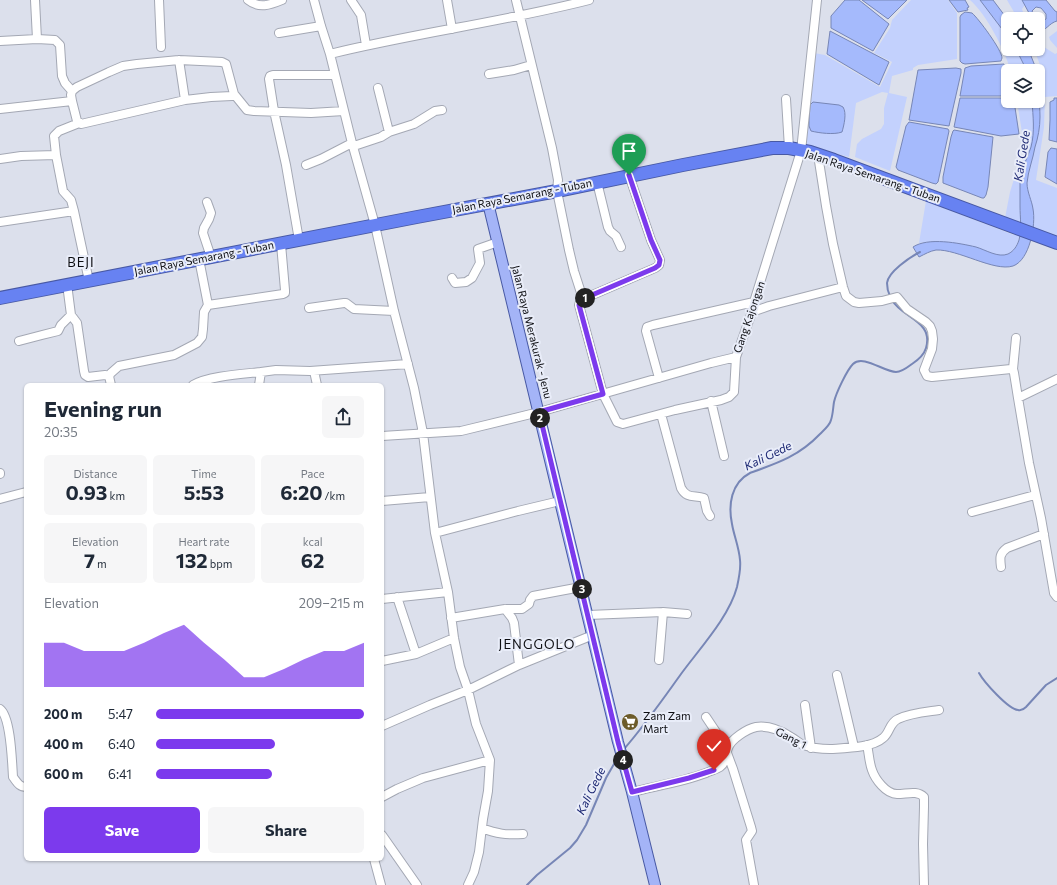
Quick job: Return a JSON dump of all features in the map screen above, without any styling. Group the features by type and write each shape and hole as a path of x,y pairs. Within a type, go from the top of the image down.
{"highway":[{"name":"Jalan Raya Semarang - Tuban","path":"0,298 488,203 557,191 629,175 772,148 789,148 818,155 877,175 1057,243"}],"main road":[{"name":"Jalan Raya Merakurak - Jenu","path":"488,203 618,742 655,885"}],"street":[{"path":"35,0 37,40"},
{"path":"159,0 161,47"},
{"path":"248,0 253,4 264,6 282,0"},
{"path":"314,0 330,54 375,225 394,311 414,388 422,433 430,497 448,592 454,638 460,667 468,690 476,724 490,760 488,791 479,852 474,872 468,885"},
{"path":"351,0 361,15 366,45"},
{"path":"447,0 452,29"},
{"path":"516,0 554,155 558,180 557,191 574,271 583,299"},
{"path":"330,54 366,45 452,29 589,0"},
{"name":"Gang Kajongan","path":"384,436 462,431 539,412 736,357 752,312 801,151 815,1"},
{"path":"279,33 321,26"},
{"path":"0,41 55,40 60,44 63,80 72,91 72,101 77,121 79,123"},
{"path":"72,91 123,66 179,60 222,62 226,64 234,94 247,110 311,112 344,111"},
{"path":"179,60 185,100"},
{"path":"489,74 514,70 532,65"},
{"path":"299,240 269,79 270,76 273,75 335,75"},
{"path":"378,88 389,132"},
{"path":"88,281 71,200 63,191 54,136 59,131 79,123 185,100 232,96 234,94"},
{"path":"786,99 789,148"},
{"path":"0,109 72,101"},
{"path":"306,165 353,144 381,138 389,132 414,124 435,111 442,110"},
{"path":"0,158 56,155"},
{"path":"818,155 826,206 842,287 846,296 854,302 887,300 896,297 907,309 926,322 930,326 933,339 932,349 924,370 927,376 932,377 978,373 1010,368 1013,369"},
{"path":"629,175 651,240 660,260 659,265 583,299 579,305 603,394 617,422 623,424 729,397 734,392 736,357"},
{"path":"597,182 608,227 616,236 621,247"},
{"path":"207,202 210,213 203,233 211,257"},
{"path":"0,222 74,211"},
{"path":"452,278 455,283 463,283 470,280 480,263 478,248 498,242"},
{"path":"208,305 285,293 281,244"},
{"path":"109,376 119,366 174,355 197,343 202,337 204,312 208,305 199,259"},
{"path":"67,284 71,316 77,324 85,375 88,377 109,376"},
{"path":"752,312 769,306 842,287"},
{"path":"660,378 646,331 647,327 754,302"},
{"path":"309,308 344,303 354,309 394,311"},
{"path":"19,342 42,334 58,331 61,325 71,316"},
{"path":"1016,338 1013,369 1035,495 1044,534 1054,593 1057,597"},
{"path":"196,383 215,378 276,370 314,371 408,364"},
{"path":"314,371 317,383"},
{"path":"260,372 260,383"},
{"path":"109,376 111,383"},
{"path":"1018,398 1057,380"},
{"path":"711,401 724,456"},
{"path":"661,414 680,488 683,493 688,496 704,498 707,511 710,516"},
{"path":"0,499 24,493"},
{"path":"972,512 1035,495"},
{"path":"384,501 430,497"},
{"path":"436,533 560,501"},
{"path":"1002,567 1001,554 1008,548 1044,534"},
{"path":"451,618 505,609 522,609 529,604 530,600 534,596 581,587"},
{"path":"384,599 448,592"},
{"path":"397,597 416,654"},
{"path":"505,609 514,622 519,665"},
{"path":"588,615 663,612 687,614"},
{"path":"659,660 663,612"},
{"path":"384,725 468,690 519,665 593,635"},
{"path":"384,661 416,654 454,638"},
{"path":"837,675 854,747"},
{"path":"805,705 811,748"},
{"path":"0,709 4,712 8,724 13,777 18,784 24,786"},
{"name":"Gang 1","path":"632,792 689,778 714,770 721,766 725,760 727,748 735,738 745,731 756,727 775,728 811,748 829,749 854,747 867,745 884,738 890,726 896,720 911,714 939,710"},
{"path":"706,717 724,744 752,831 746,840 754,885"},
{"path":"867,745 870,765 873,772 886,790 895,794 917,793 924,797 924,885"},
{"path":"384,796 423,778 490,760"},
{"path":"482,828 494,833 523,834"},
{"path":"384,838 417,885"},
{"path":"375,861 381,885"}],"shaded area":[{"path":"845,0 859,0 889,24 873,51 831,28 831,16"},
{"path":"862,0 907,0 888,19"},
{"path":"911,0 948,0 957,13 957,59 918,65 913,68 913,70 892,76 889,93 907,97 890,171 855,157 857,144 862,139 881,129 884,124 884,108 888,93 882,92 856,103 849,157 804,145 814,53 825,55 880,87 892,62 874,53 890,28 892,20","holes":["811,103 843,107 845,110 842,130 838,133 820,132 809,126"]},
{"path":"949,0 965,0 969,7 967,8 968,10 958,12"},
{"path":"970,0 980,0 1001,28 1001,47 989,23"},
{"path":"980,0 993,0 1002,12 1001,28"},
{"path":"1007,0 1022,0 1025,5 1022,9 1023,12 1014,12"},
{"path":"1022,0 1046,0 1057,12 1057,21 1045,28 1046,14 1041,8 1036,7 1032,12 1028,12"},
{"path":"965,12 972,13 975,16 998,48 1002,58 1001,61 965,64 960,61 961,15"},
{"path":"830,31 889,62 879,85 827,54"},
{"path":"1057,31 1057,48 1049,37"},
{"path":"1045,48 1055,54 1057,53 1057,96 1045,97 1045,64 1040,64 1037,56 1045,56"},
{"path":"1005,56 1020,56 1024,64 1008,64"},
{"path":"1020,56 1031,56 1034,64 1024,64"},
{"path":"1001,64 1001,96 960,96 965,68 971,66"},
{"path":"961,69 961,73 949,126 909,120 918,70"},
{"path":"960,98 1001,98 1001,108 1015,108 1019,134 1001,136 954,127"},
{"path":"1054,98 1057,98 1057,142 1049,140 1050,102 1054,100"},
{"path":"813,102 839,105 843,107 845,116 842,132 831,134 811,131 809,126 810,105"},
{"path":"1018,108 1036,108 1040,117 1040,108 1045,108 1044,127 1036,180 1057,188 1057,237 1033,228 1020,179 1021,224 1005,218 1010,192 1024,154"},
{"path":"1032,108 1040,108 1040,125 1027,183 1033,209 1034,223 1028,249 1024,257 1013,266 1005,267 996,266 945,251 934,250 919,257 913,247 927,242 961,244 1000,255 1008,254 1012,251 1019,240 1020,182 1023,168 1031,147 1033,124"},
{"path":"909,122 948,129 949,131 938,182 936,184 898,170 896,167 906,126"},
{"path":"954,130 993,137 988,187 984,198 943,183 951,137"},
{"path":"1051,148 1057,149 1057,184 1045,177 1048,152"},
{"path":"926,201 1014,235 1020,235 1017,244 1010,253 999,255 974,247 954,243 919,243"}],"waterway":[{"name":"Kali Gede","path":"890,296 887,283 891,274 905,261 920,252"},
{"name":"Kali Gede","path":"624,749 647,721 728,610 737,587 740,570 739,551 730,509 732,495 739,483 750,473 788,458 804,448 828,426 839,388 848,371 857,361 868,362 891,371 898,372 905,369 924,353 927,339 925,332 916,321 897,306 892,300"},
{"path":"979,673 1008,705 1019,710 1025,708 1046,685 1057,678"},
{"name":"Kali Gede","path":"527,885 570,848 577,840 586,825 606,778 618,757"}],"place":[{"name":"Zam Zam Mart","path":"630,722"}],"district":[{"name":"BEJI","path":"81,262"},
{"name":"JENGGOLO","path":"537,644"}],"route":[{"path":"629,175 651,240 660,260 659,265 585,298 580,302 579,305 603,394 539,412 618,742 632,792 689,778 714,770"}]}
